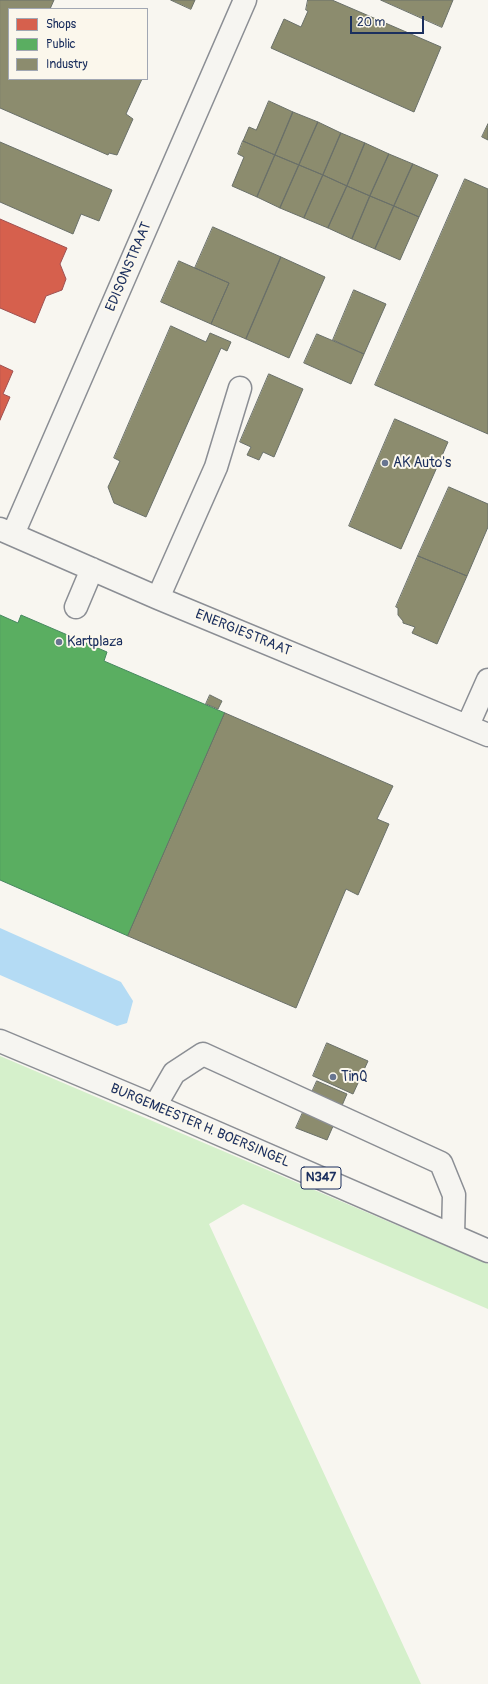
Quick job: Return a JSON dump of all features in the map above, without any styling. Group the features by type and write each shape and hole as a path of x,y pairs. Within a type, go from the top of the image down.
{"street":[{"name":"EDISONSTRAAT","path":"6,531 245,0"},
{"path":"158,598 216,467 240,388"},
{"name":"ENERGIESTRAAT","path":"6,531 158,598 468,725 488,735"},
{"path":"76,607 92,569"},
{"path":"468,725 488,680"},
{"name":"BURGEMEESTER H. BOERSINGEL","path":"0,1041 155,1106 488,1251"},
{"path":"155,1106 174,1073 203,1054 441,1163 454,1195 453,1235"}],"green space":[{"path":"0,1056 488,1264 488,1309 243,1204 209,1224 421,1684 0,1684"}],"water":[{"path":"0,928 121,982 133,1001 127,1023 117,1026 0,975"}],"building: Shops":[{"path":"0,219 67,248 60,264 66,279 62,290 46,296 35,323 0,308"},
{"path":"0,365 13,371 3,394 10,397 0,420"}],"building: Public":[{"path":"0,615 18,623 21,615 107,652 104,661 225,713 128,936 0,880"}],"building: Industry":[{"path":"0,0 54,0 50,8 8,8 8,80 142,80 126,114 133,119 117,155 109,153 108,155 0,108"},
{"path":"171,0 195,0 191,9"},
{"path":"308,0 332,0 441,47 414,112 271,48 284,19 301,27 308,11 306,10"},
{"path":"381,0 453,0 442,27"},
{"path":"269,101 293,112 275,155 243,141 249,127 256,130"},
{"path":"293,112 318,122 299,165 275,155"},
{"path":"318,122 341,133 323,175 299,165"},
{"path":"488,124 488,140 482,137"},
{"path":"341,133 365,143 347,186 323,175"},
{"path":"243,141 275,155 257,197 232,186 244,157 238,154"},
{"path":"0,142 112,190 99,221 81,214 73,234 0,202"},
{"path":"365,143 389,154 370,196 347,186"},
{"path":"389,154 413,164 394,206 370,196"},
{"path":"275,155 299,165 280,208 257,197"},
{"path":"413,164 438,175 419,217 394,206"},
{"path":"299,165 323,175 304,218 280,208"},
{"path":"323,175 347,186 328,228 304,218"},
{"path":"465,179 488,189 488,434 375,385"},
{"path":"347,186 370,196 352,239 328,228"},
{"path":"370,196 394,206 375,249 352,239"},
{"path":"394,206 419,217 400,260 375,249"},
{"path":"213,227 281,257 246,339 211,324 229,283 195,268"},
{"path":"281,257 325,277 289,358 246,339"},
{"path":"179,261 229,283 211,324 161,302"},
{"path":"354,290 386,304 364,354 333,340"},
{"path":"171,326 206,342 210,333 231,342 227,351 221,348 146,517 114,503 108,487 120,461 114,458"},
{"path":"317,334 364,354 351,384 304,363"},
{"path":"269,374 303,389 274,457 263,452 259,460 247,455 251,447 240,442"},
{"path":"395,419 448,442 401,549 349,526"},
{"path":"449,487 488,504 488,527 467,576 418,556"},
{"path":"418,556 467,576 437,644 412,633 415,627 403,623 398,615 398,608 396,607"},
{"path":"210,695 222,701 218,709 206,704"},
{"path":"225,713 393,786 377,819 389,824 358,895 346,889 296,1008 128,936"},
{"path":"327,1043 368,1061 353,1094 313,1076"},
{"path":"317,1081 347,1094 327,1140 296,1128"}],"place":[{"name":"AK Auto's","path":"385,463"},
{"name":"Kartplaza","path":"59,642"},
{"name":"TinQ","path":"333,1077"}]}
